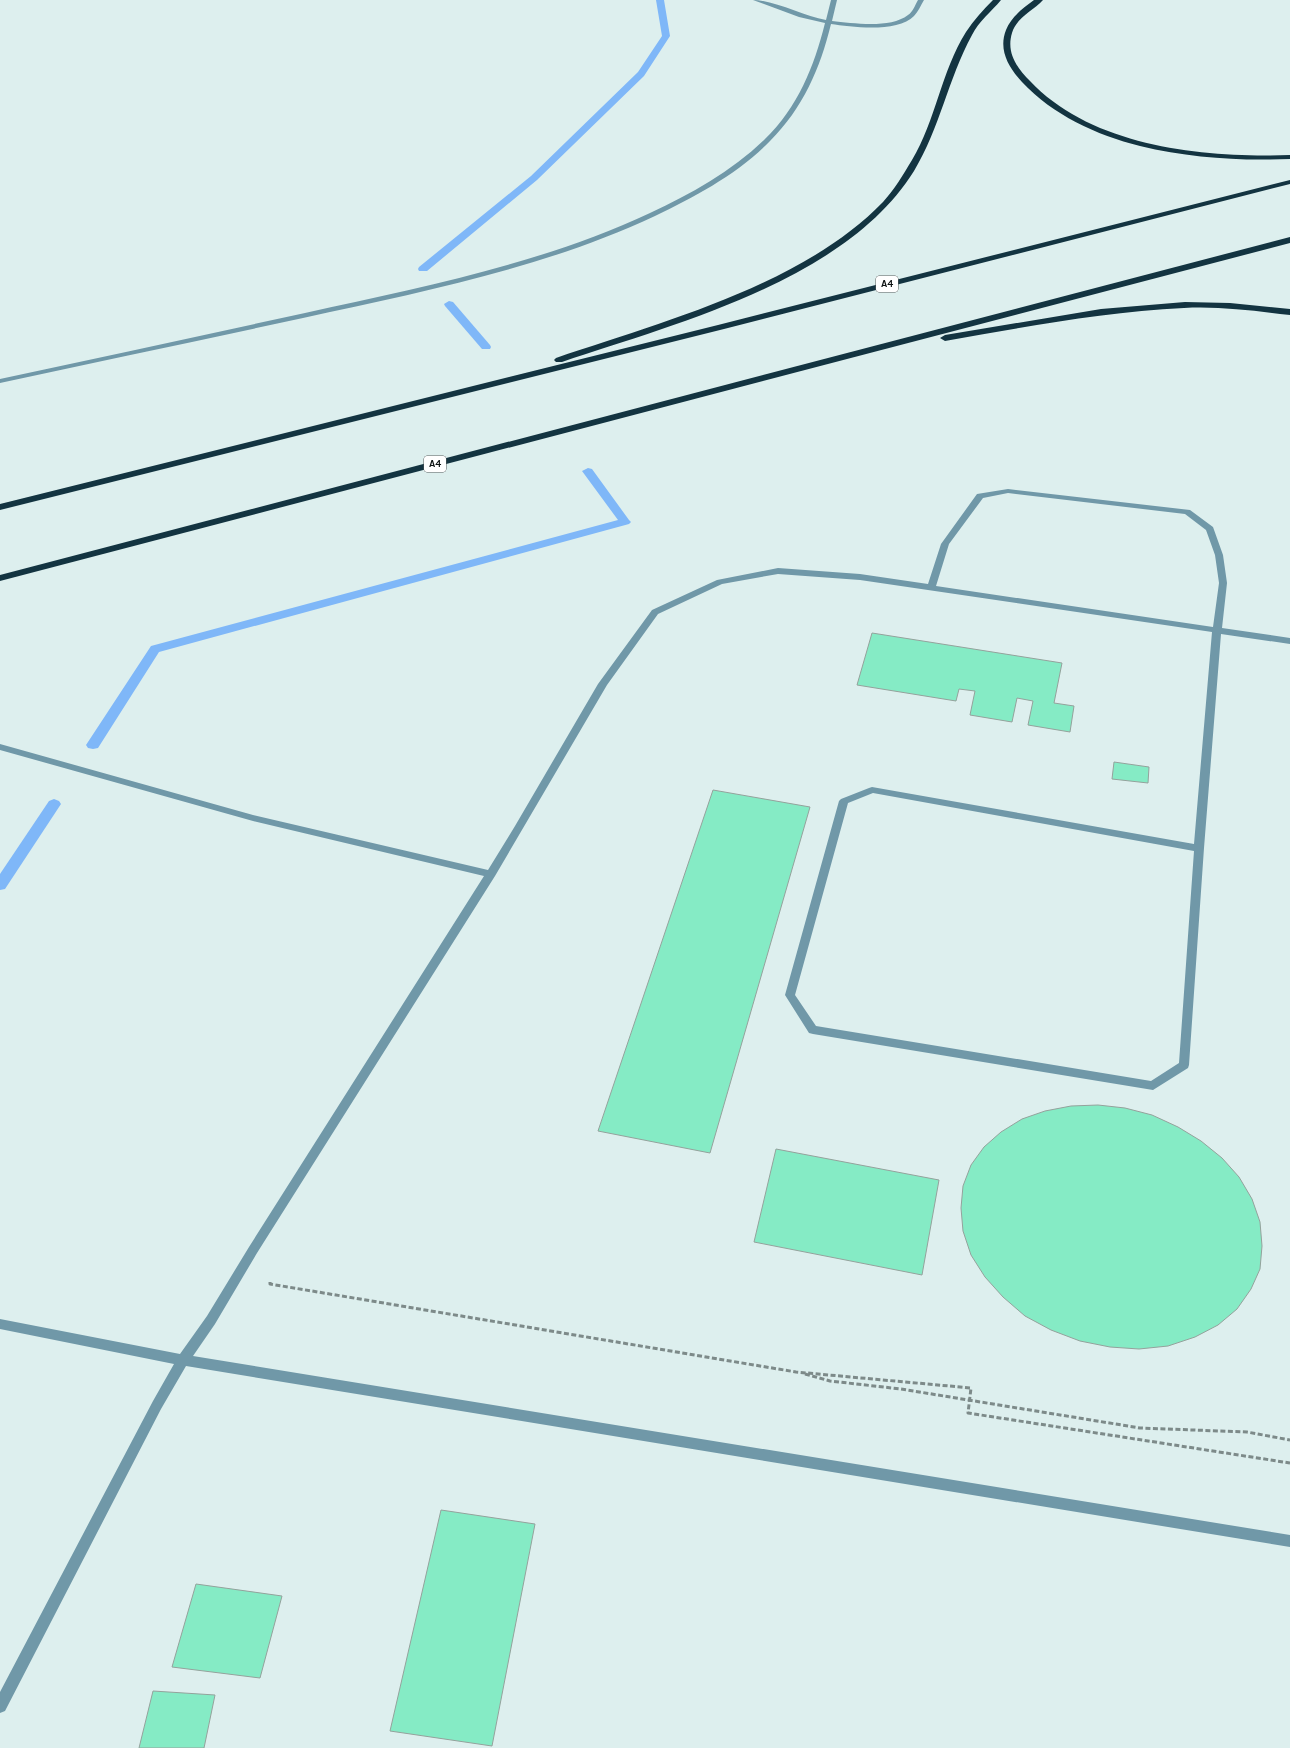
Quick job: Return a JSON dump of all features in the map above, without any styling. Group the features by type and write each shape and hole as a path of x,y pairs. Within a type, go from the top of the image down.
{"highway":[{"path":"484,386 663,324 741,295 797,269 838,244 880,210 896,192 909,173 930,134 965,38 986,9 997,0"},
{"path":"1039,0 1024,11 1013,22 1008,32 1008,54 1012,66 1023,81 1035,93 1052,106 1092,128 1155,146 1186,153 1220,157 1290,157"},
{"name":"A4","path":"0,507 721,327 1290,182"},
{"name":"A4","path":"0,578 1290,240"},
{"path":"869,350 1101,312 1144,308 1207,305 1290,312"}],"street":[{"path":"756,0 810,18 829,22 880,26 898,23 911,16 921,0"},
{"path":"0,381 457,281 556,254 606,236 650,216 690,196 742,162 779,128 804,94 819,58 834,0"},
{"path":"930,588 945,544 980,496 1008,491 1187,512 1210,529 1219,555 1222,583 1199,848 1184,1065 1153,1086 813,1030 790,995 844,801 872,790 1199,848"},
{"path":"0,1706 150,1419 183,1360 211,1320 250,1255 519,828 603,684 655,612 720,582 778,571 860,577 1290,641"},
{"path":"0,747 253,818 490,874"},
{"path":"0,1324 183,1360 1290,1541"}],"path":[{"path":"271,1279 270,1284 278,1286 796,1372 971,1388 968,1414 1290,1463"},
{"path":"796,1372 830,1381 901,1389 1140,1428 1247,1432 1290,1440"}],"building":[{"path":"872,633 1062,663 1054,703 1074,706 1070,732 1028,725 1033,701 1017,698 1012,722 970,715 975,691 959,689 956,701 857,685"},
{"path":"1114,762 1149,767 1148,783 1112,779"},
{"path":"713,790 810,807 710,1153 598,1131"},
{"path":"1098,1105 1125,1108 1152,1115 1178,1127 1201,1141 1222,1158 1239,1177 1252,1199 1260,1222 1262,1246 1260,1269 1251,1289 1237,1309 1218,1325 1195,1337 1168,1346 1139,1349 1110,1347 1080,1341 1051,1330 1025,1316 1003,1297 985,1277 971,1255 963,1231 961,1208 963,1186 971,1165 984,1147 1001,1132 1022,1119 1045,1111 1071,1106"},
{"path":"776,1149 939,1180 922,1275 754,1242"},
{"path":"441,1510 535,1524 492,1746 390,1731"},
{"path":"196,1584 282,1596 260,1678 172,1667"},
{"path":"153,1691 215,1695 204,1748 139,1748"}],"waterway":[{"path":"423,269 534,178 641,74 666,36 660,0"},
{"path":"449,304 486,347"},
{"path":"93,745 155,649 625,522 588,471"},
{"path":"0,885 54,804"}]}
